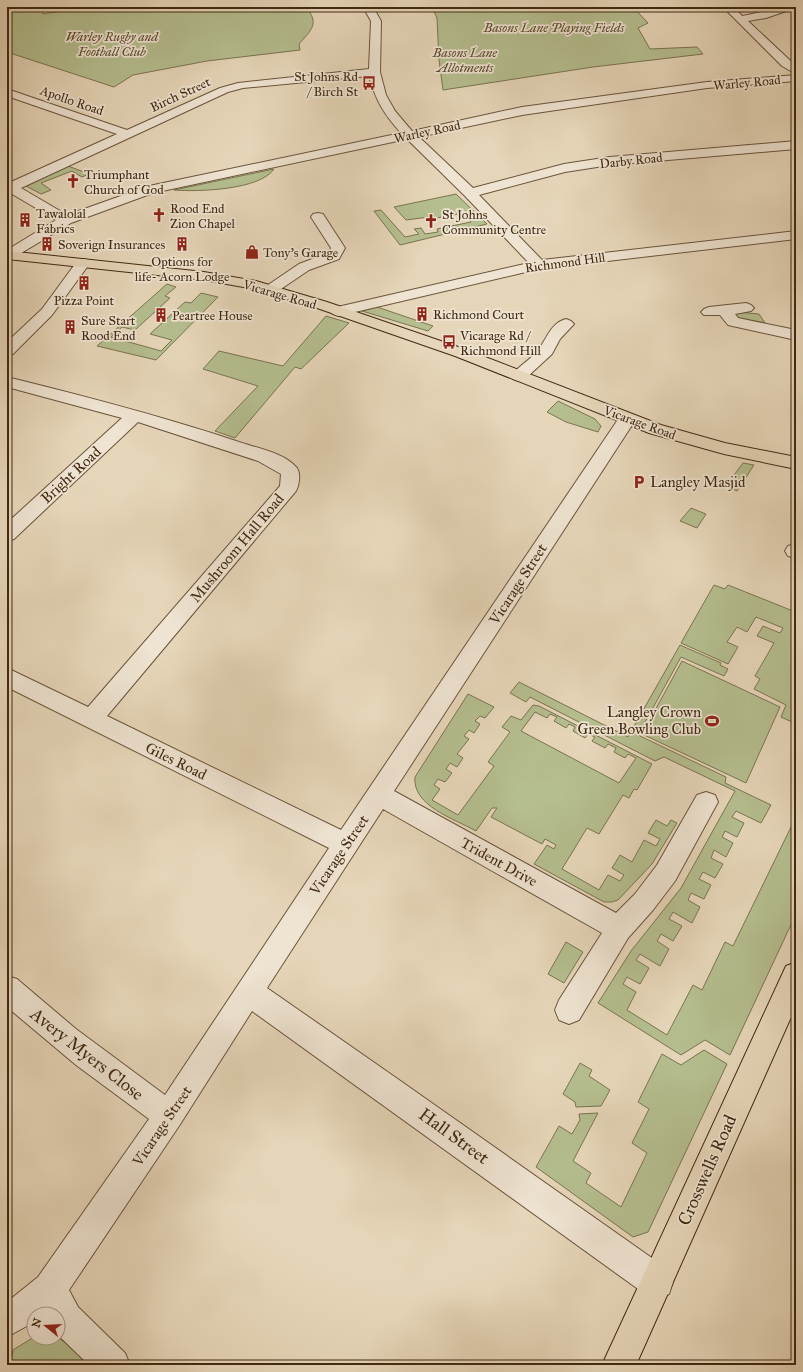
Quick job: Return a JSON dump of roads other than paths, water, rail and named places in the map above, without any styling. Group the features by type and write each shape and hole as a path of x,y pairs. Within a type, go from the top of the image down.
{"main road":[{"name":"Vicarage Road","path":"7,255 204,276 270,290 338,311 461,353 627,419 677,436 724,448 796,463"},
{"name":"Vicarage Road","path":"765,456 796,455"},
{"name":"Crosswells Road","path":"619,1365 796,975"}],"street":[{"path":"368,7 376,21 374,72 380,95 387,107 409,134 470,193 538,265"},
{"path":"728,7 786,64 788,72 796,77"},
{"path":"739,19 762,16 789,7"},
{"name":"Birch Street","path":"9,186 128,134 213,94 230,88 242,85 374,72"},
{"name":"Warley Road","path":"7,255 66,220 149,190 522,111 601,98 707,85 796,77"},
{"name":"Apollo Road","path":"7,92 128,134"},
{"name":"Darby Road","path":"470,193 564,168 587,164 796,145"},
{"path":"9,186 66,220"},
{"path":"270,290 304,267 334,256 337,252 338,248 318,217"},
{"name":"Richmond Hill","path":"338,311 538,265 796,235"},
{"path":"7,351 47,312 83,263"},
{"path":"709,312 746,308"},
{"path":"725,311 733,322 796,335"},
{"path":"518,376 546,351 553,337 566,324"},
{"name":"Mushroom Hall Road","path":"7,382 134,416 219,442 282,463 290,472 289,487 91,719"},
{"name":"Bright Road","path":"7,534 134,416"},
{"name":"Vicarage Street","path":"7,1320 18,1314 50,1289 169,1116 346,844 627,419"},
{"name":"Giles Road","path":"7,677 346,844"},
{"name":"Trident Drive","path":"380,794 619,929"},
{"path":"569,1010 619,929 644,902 666,873 706,802"},
{"name":"Avery Myers Close","path":"7,989 108,1074 169,1116"},
{"name":"Hall Street","path":"250,993 382,1085 657,1282"},
{"path":"50,1289 66,1319 113,1365"}],"place":[{"name":"St Johns Rd / Birch St","path":"369,83"},
{"name":"Triumphant Church of God","path":"73,181"},
{"name":"Rood End Zion Chapel","path":"159,215"},
{"name":"Tawalolal Fabrics","path":"25,220"},
{"name":"St Johns Community Centre","path":"431,221"},
{"name":"Soverign Insurances","path":"47,244"},
{"name":"Options for life- Acorn Lodge","path":"182,244"},
{"name":"Tony's Garage","path":"252,252"},
{"name":"Pizza Point","path":"84,283"},
{"name":"Richmond Court","path":"422,314"},
{"name":"Peartree House","path":"161,315"},
{"name":"Sure Start Rood End","path":"70,327"},
{"name":"Vicarage Rd / Richmond Hill","path":"449,342"},
{"name":"Langley Masjid","path":"639,482"},
{"name":"Langley Crown Green Bowling Club","path":"712,721"}],"park label":[{"name":"Basons Lane Playing Fields","path":"554,27"},
{"name":"Warley Rugby and Football Club","path":"112,44"},
{"name":"Basons Lane Allotments","path":"465,60"}]}
